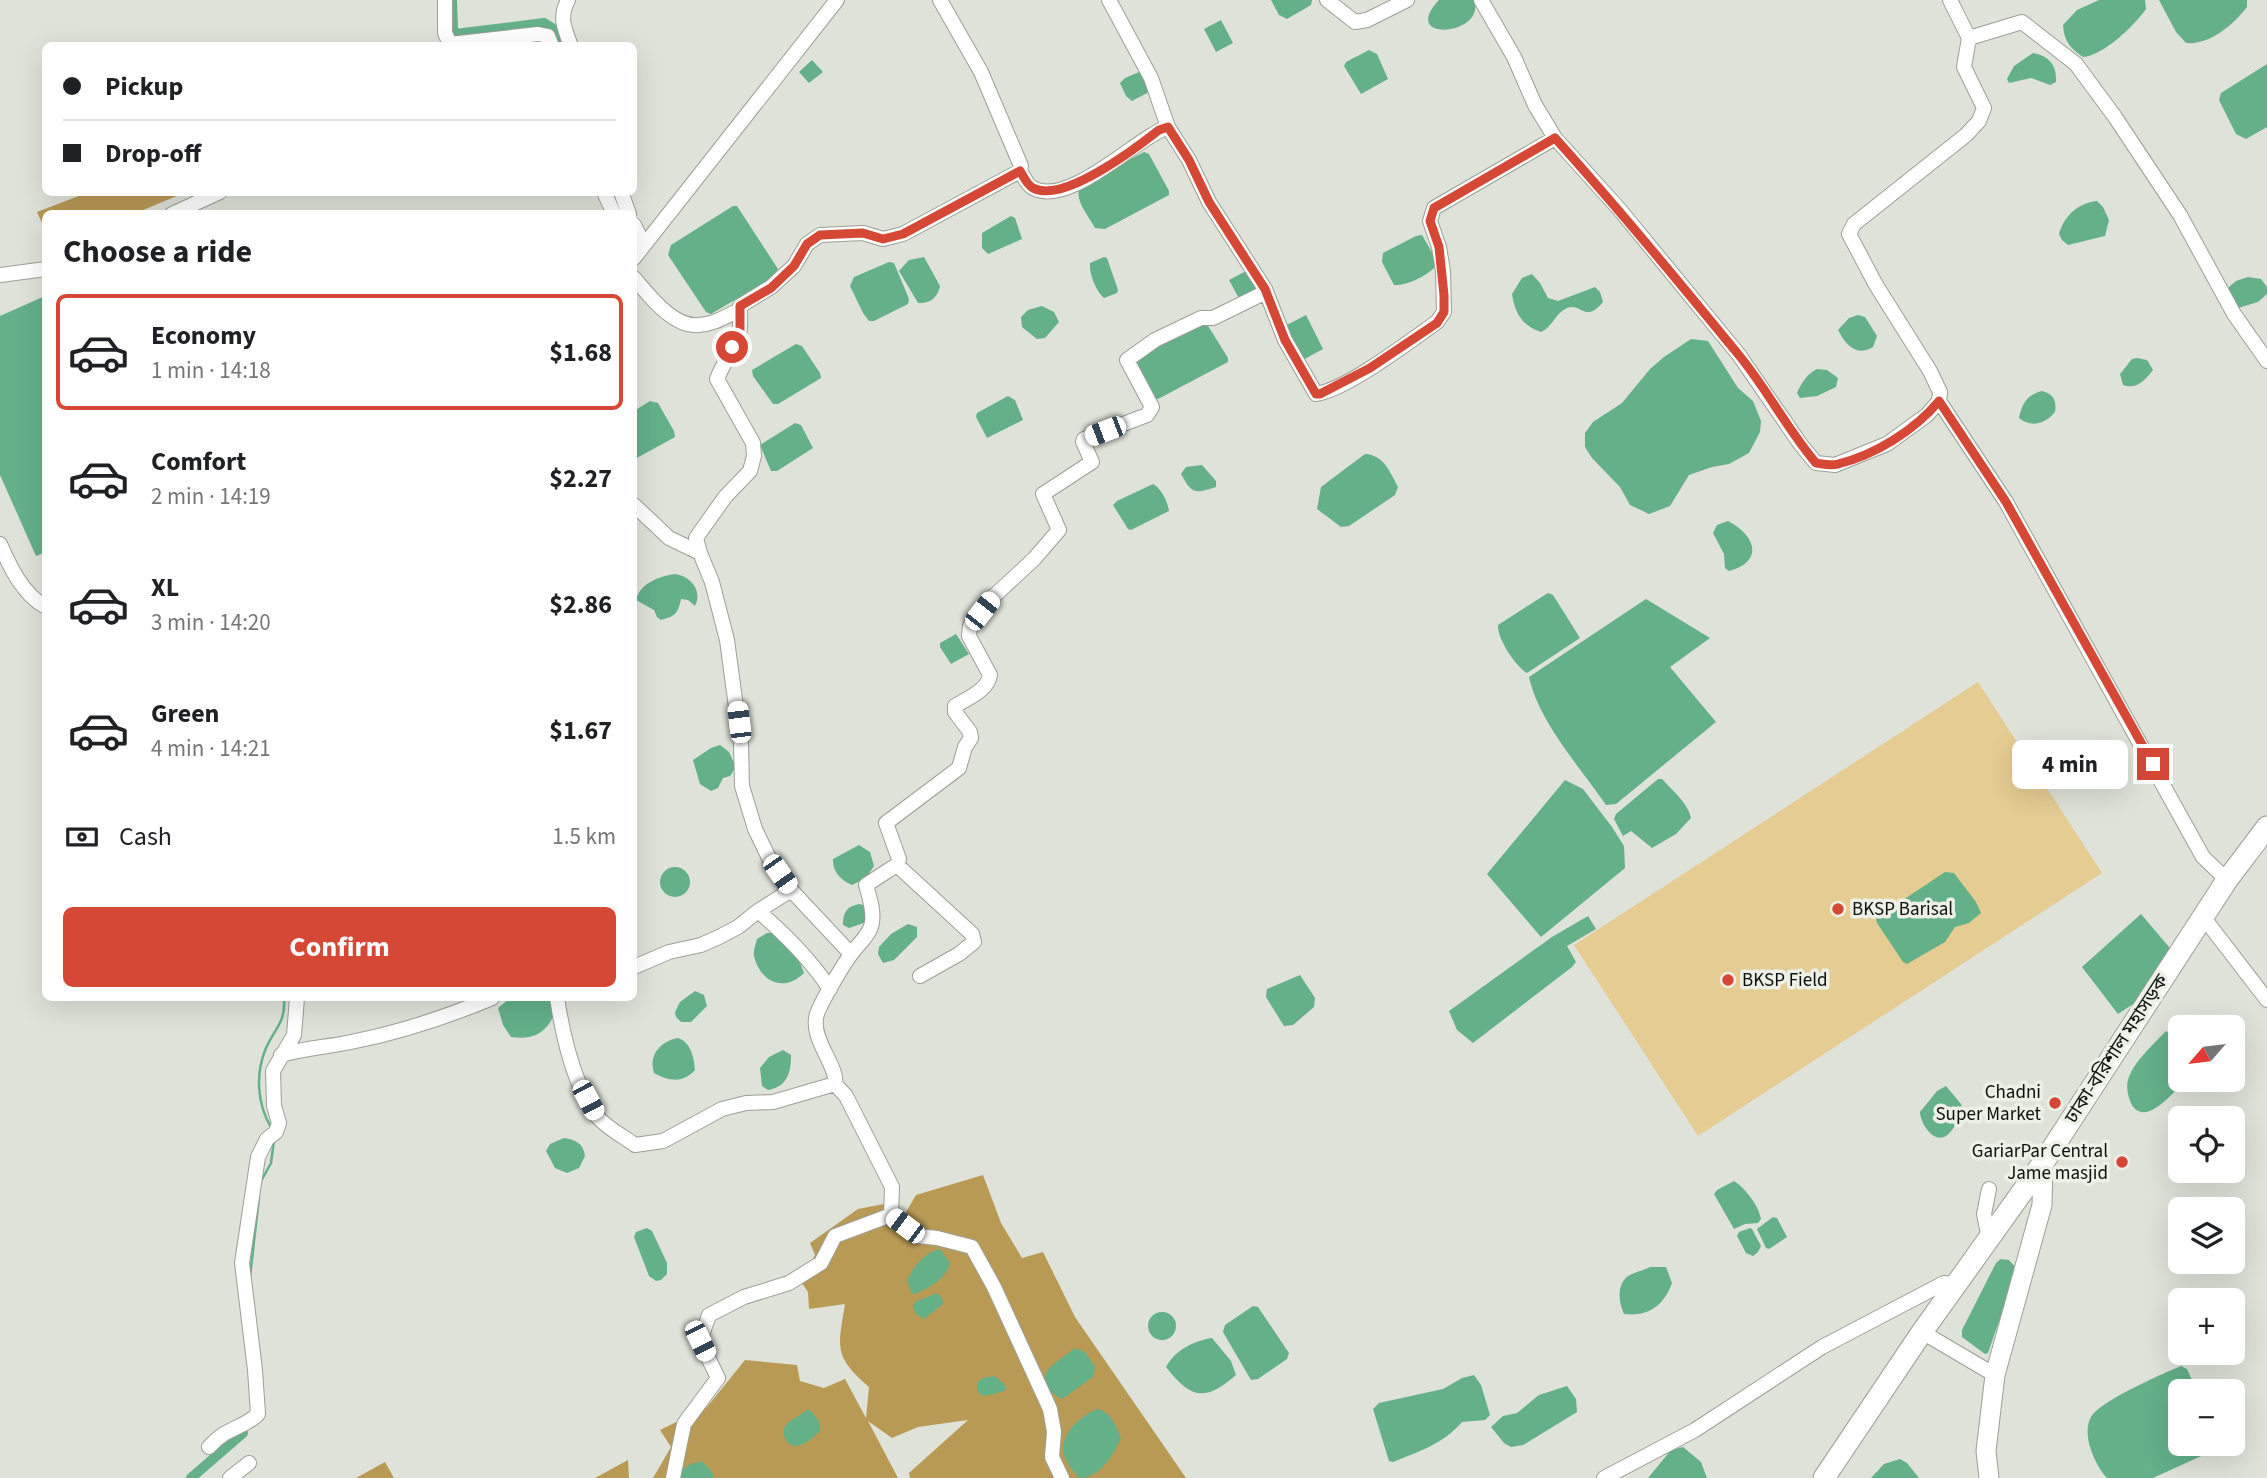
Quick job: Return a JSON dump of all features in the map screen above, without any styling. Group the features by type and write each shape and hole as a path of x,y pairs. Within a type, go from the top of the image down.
{"highway":[{"name":"ঢাকা-বরিশাল মহাসড়ক","path":"1824,1478 1922,1332 2043,1163 2227,880 2267,827"}],"main road":[{"path":"1989,1478 1986,1451 1995,1375 2042,1205 2043,1163"}],"street":[{"path":"444,0 445,33 449,42"},
{"path":"568,0 562,14 562,22 570,42"},
{"path":"637,254 837,0"},
{"path":"940,0 981,72 1021,166 1020,171 1031,187 1040,191 1055,190 1088,177 1159,130 1168,127"},
{"path":"1109,0 1151,78 1168,127 1189,160 1209,202 1266,292 1291,352 1316,394 1370,368 1437,323 1444,312 1443,271 1439,247 1430,221 1434,208 1555,138"},
{"path":"1327,0 1354,22 1367,20 1406,0"},
{"path":"1481,0 1514,57 1535,105 1555,138 1636,229 1740,355 1816,463 1835,466 1886,444 1927,415 1939,401 1940,393 1930,371 1876,285 1849,234 1854,224 1966,135 1979,121 1984,108 1964,67 1969,38 1950,0"},
{"path":"1969,38 2022,22 2076,64 2180,215 2234,314 2267,361"},
{"path":"474,42 538,34 548,36 550,42"},
{"path":"851,954 791,890 769,858 755,829 741,786 741,744 732,664 712,582 696,538 725,497 750,471 754,456 752,443 717,379 740,332 740,306 771,288 794,266 807,244 820,235 863,233 883,239 903,234 1020,171"},
{"path":"181,210 211,196"},
{"path":"637,230 645,245"},
{"path":"0,275 42,270"},
{"path":"637,281 666,311 685,325 708,324 740,310"},
{"path":"835,1084 837,1077 821,1048 816,1015 851,954 873,923 866,885 897,865 899,859 886,823 959,768 965,747 971,738 970,732 955,712 956,706 983,688 990,680 990,675 969,636 970,626 994,596 1034,559 1059,530 1043,494 1092,463 1084,439 1152,411 1127,360 1155,340 1201,318 1213,318 1266,292"},
{"path":"1939,401 2006,502 2109,683 2203,857 2227,880"},
{"path":"637,508 669,538 700,553"},
{"path":"0,544 10,567 36,602 42,605"},
{"path":"897,865 972,934 974,942 966,950 920,976"},
{"path":"637,966 668,952 702,945 719,937 791,890"},
{"path":"758,911 791,940 830,989"},
{"path":"2204,918 2267,1000"},
{"path":"209,1447 220,1435 258,1414 242,1264 258,1157 267,1139 276,1132 279,1123 274,1107 273,1071 294,1035 297,1001"},
{"path":"281,1055 304,1048 351,1042 483,1001"},
{"path":"558,1001 579,1084 597,1117 635,1144 663,1141 722,1109 746,1103 773,1102 835,1084"},
{"path":"835,1084 846,1096 892,1187 891,1215"},
{"path":"1989,1189 1984,1214 1989,1238"},
{"path":"673,1478 684,1424 718,1378 700,1341 709,1315 744,1297 789,1283 821,1264 835,1236 891,1215"},
{"path":"891,1215 919,1236 972,1247 994,1287 1050,1409 1054,1432 1052,1457 1062,1478"},
{"path":"1604,1478 1695,1430 1830,1342 1944,1283 1956,1285"},
{"path":"1922,1332 1995,1375"},
{"path":"230,1478 249,1463"}],"shaded area":[{"path":"1271,0 1312,0 1311,5 1287,19 1279,15"},
{"path":"1439,0 1474,0 1475,12 1468,21 1458,27 1446,30 1435,28 1429,23 1429,14"},
{"path":"2099,0 2145,0 2146,9 2127,31 2109,46 2083,57 2068,44 2063,25 2077,10"},
{"path":"2159,0 2247,0 2247,7 2212,37 2186,43 2176,32"},
{"path":"1221,20 1233,43 1216,52 1204,29"},
{"path":"1369,50 1377,54 1388,79 1361,94 1344,66 1346,62"},
{"path":"2033,53 2051,63 2056,82 2050,85 2031,78 2009,83 2007,79 2014,66"},
{"path":"812,60 823,72 809,83 799,72"},
{"path":"2267,64 2267,127 2246,139 2236,134 2219,100 2221,93"},
{"path":"1139,72 1144,73 1149,92 1132,101 1126,96 1120,83"},
{"path":"1144,152 1149,154 1169,195 1105,229 1095,228 1080,201 1081,185"},
{"path":"79,196 177,196 143,210 42,210"},
{"path":"2097,201 2109,220 2105,236 2068,245 2059,234 2064,222 2078,208"},
{"path":"737,206 778,269 772,278 711,314 706,312 668,255 671,245"},
{"path":"42,210 42,223 37,212"},
{"path":"1011,216 1015,218 1022,239 988,254 982,248 982,233"},
{"path":"1422,235 1437,265 1417,279 1394,285 1382,262 1383,253"},
{"path":"924,257 940,286 932,299 918,303 899,271 909,260"},
{"path":"1107,258 1118,290 1117,293 1104,298 1092,277 1090,263"},
{"path":"889,262 894,263 909,299 908,304 869,321 850,286 854,277"},
{"path":"1248,270 1260,292 1241,302 1229,280"},
{"path":"1532,274 1548,298 1558,301 1595,287 1603,302 1587,312 1567,308 1541,332 1520,318 1512,294 1522,278"},
{"path":"2248,277 2261,279 2267,287 2267,294 2258,302 2238,308 2229,296 2229,287"},
{"path":"42,297 42,554 36,556 0,475 0,316"},
{"path":"1042,306 1054,312 1059,322 1045,338 1037,339 1022,327 1021,317 1028,310"},
{"path":"1306,315 1323,349 1301,361 1283,327"},
{"path":"1858,315 1865,317 1877,336 1873,347 1867,350 1852,348 1838,330 1849,318"},
{"path":"1205,321 1228,362 1158,399 1153,399 1132,359"},
{"path":"1691,339 1708,341 1738,388 1753,401 1761,421 1760,432 1749,453 1729,464 1689,475 1670,506 1649,514 1630,505 1620,487 1592,458 1585,447 1585,433 1593,422 1622,403 1650,369"},
{"path":"796,344 802,346 821,378 778,404 773,404 753,376 752,370"},
{"path":"2132,359 2147,360 2153,370 2137,385 2123,385 2120,374"},
{"path":"1817,369 1827,370 1838,378 1836,387 1817,396 1800,398 1797,393 1801,385 1807,376"},
{"path":"2042,391 2053,398 2055,412 2047,419 2033,424 2019,418 2026,400"},
{"path":"1008,396 1015,400 1023,420 987,438 976,417 977,413"},
{"path":"650,401 658,403 675,437 637,457 637,409"},
{"path":"795,423 801,425 813,448 777,471 771,471 760,445"},
{"path":"1365,454 1382,461 1398,487 1395,495 1349,526 1341,527 1317,509 1321,487"},
{"path":"1202,465 1216,481 1216,487 1194,491 1181,474 1186,467"},
{"path":"1153,484 1164,496 1169,511 1131,530 1128,529 1113,505"},
{"path":"1728,521 1745,533 1752,548 1748,561 1729,571 1725,568 1724,554 1713,533 1717,525"},
{"path":"675,574 690,581 696,589 695,606 688,600 681,599 675,614 661,620 654,610 637,601 638,594 646,585"},
{"path":"1548,593 1553,595 1580,638 1527,673 1508,651 1500,637 1498,625"},
{"path":"1646,599 1710,638 1670,667 1716,722 1616,804 1606,805 1551,727 1534,694 1529,677"},
{"path":"956,634 969,654 951,664 940,643"},
{"name":"BKSP Barisal","path":"1978,682 2102,873 1698,1136 1574,945"},
{"path":"720,745 729,752 736,767 730,776 723,778 718,788 711,791 700,784 693,760"},
{"path":"1658,779 1662,779 1679,797 1691,818 1676,834 1652,848 1631,831 1623,836 1614,819 1616,814"},
{"path":"1565,780 1583,789 1612,827 1624,846 1625,868 1541,937 1487,874"},
{"path":"859,845 870,852 874,866 866,878 852,885 838,875 833,859"},
{"path":"675,867 686,871 690,882 686,893 675,897 664,893 660,882 664,871"},
{"path":"1945,872 1954,873 1981,913 1969,923 1955,927 1945,942 1907,964 1903,962 1876,918"},
{"path":"860,904 867,907 867,922 849,928 843,925 847,910"},
{"path":"2141,914 2175,954 2139,1000 2118,1014 2082,967"},
{"path":"1588,916 1596,929 1567,946 1576,962 1572,967 1473,1043 1457,1030 1449,1011 1552,937"},
{"path":"908,924 917,927 917,937 894,960 883,963 878,954 879,947 891,934"},
{"path":"767,933 774,933 798,958 804,973 789,982 774,982 767,978 757,965 754,952 757,939"},
{"path":"1300,975 1315,998 1314,1007 1293,1025 1284,1026 1266,997 1267,989"},
{"path":"695,991 704,995 707,1006 691,1022 681,1022 675,1012 680,1002"},
{"path":"506,1001 550,1001 554,1015 537,1035 511,1037 503,1025 498,1008"},
{"path":"2166,1031 2168,1033 2168,1092 2174,1092 2151,1111 2136,1109 2130,1101 2128,1080 2139,1060"},
{"path":"678,1038 689,1047 695,1070 685,1078 675,1080 654,1073 653,1060 657,1050 666,1042"},
{"path":"783,1050 791,1055 789,1073 780,1086 768,1090 762,1086 760,1068 769,1057"},
{"path":"1946,1086 1961,1104 1963,1112 1949,1134 1941,1138 1932,1135 1922,1121 1920,1112 1937,1091"},
{"path":"564,1138 578,1143 585,1156 579,1168 567,1173 555,1168 546,1151 550,1144"},
{"path":"983,1175 1001,1223 1022,1258 1043,1252 1075,1317 1186,1478 910,1478 909,1473 968,1420 918,1427 892,1438 868,1421 898,1478 653,1478 671,1447 660,1430 707,1407 745,1360 797,1365 800,1381 824,1388 845,1379 866,1418 869,1387 849,1367 841,1350 845,1304 809,1309 808,1292 800,1280 815,1255 810,1243 858,1209 889,1203 903,1217 916,1195"},
{"path":"1734,1181 1754,1203 1761,1219 1758,1223 1745,1224 1734,1229 1714,1194"},
{"path":"1773,1217 1777,1218 1787,1237 1769,1249 1757,1229"},
{"path":"647,1228 652,1231 667,1263 667,1274 661,1280 656,1281 649,1276 634,1237 636,1232"},
{"path":"1750,1228 1761,1246 1753,1256 1746,1253 1737,1236 1739,1232"},
{"path":"940,1249 950,1263 945,1274 926,1289 911,1293 907,1280 913,1270 925,1256"},
{"path":"2001,1259 2009,1260 2017,1269 1988,1353 1985,1354 1962,1337 1962,1330 1996,1263"},
{"path":"1650,1267 1666,1267 1672,1283 1669,1291 1654,1308 1641,1314 1624,1314 1620,1289 1624,1280"},
{"path":"937,1293 943,1304 924,1319 916,1314 913,1307 915,1302"},
{"path":"1253,1306 1258,1307 1289,1353 1287,1359 1258,1379 1251,1380 1223,1332 1225,1325"},
{"path":"1162,1312 1172,1316 1176,1326 1172,1336 1162,1340 1152,1336 1148,1326 1152,1316"},
{"path":"1212,1338 1231,1361 1236,1375 1216,1390 1207,1393 1191,1391 1166,1367 1175,1355 1186,1347"},
{"path":"1075,1348 1085,1352 1095,1367 1093,1377 1062,1399 1049,1390 1045,1375 1050,1367"},
{"path":"2181,1366 2187,1369 2192,1379 2168,1379 2168,1456 2201,1456 2153,1478 2107,1478 2091,1449 2088,1424 2091,1417 2106,1403"},
{"path":"1474,1375 1481,1385 1490,1415 1485,1420 1462,1422 1447,1436 1430,1446 1393,1462 1389,1461 1373,1409 1379,1403 1443,1389 1462,1378"},
{"path":"995,1376 1005,1385 1006,1390 981,1395 977,1390 977,1383 983,1378"},
{"path":"1567,1386 1576,1399 1577,1412 1523,1445 1511,1447 1504,1443 1491,1427 1503,1416 1517,1413 1539,1395"},
{"path":"809,1409 819,1421 820,1431 803,1444 792,1446 787,1442 784,1428"},
{"path":"1098,1409 1110,1417 1121,1438 1110,1458 1099,1470 1079,1478 1065,1457 1065,1439 1079,1420"},
{"path":"1683,1447 1701,1462 1707,1478 1648,1478 1671,1450"},
{"path":"1900,1459 1907,1463 1919,1478 1871,1478 1884,1464"},
{"path":"628,1460 629,1478 595,1478"},
{"path":"702,1461 714,1478 676,1478 687,1466"},
{"path":"385,1462 394,1478 356,1478"}],"waterway":[{"path":"452,0 455,34 544,23 552,28 558,42"},
{"path":"272,1129 261,1100 260,1068 266,1048 282,1019 284,1001"},
{"path":"260,1183 271,1163 274,1140"},
{"path":"250,1277 259,1197"},
{"path":"191,1478 243,1433"},
{"path":"205,1462 228,1440"}],"place":[{"name":"BKSP Barisal","path":"1838,909"},
{"name":"BKSP Field","path":"1728,980"},
{"name":"Chadni Super Market","path":"2055,1103"},
{"name":"GariarPar Central Jame masjid","path":"2122,1162"}],"route":[{"path":"732,347 740,332 740,306 771,288 794,266 807,244 820,235 863,233 883,239 903,234 1020,171 1031,187 1040,191 1055,190 1088,177 1159,130 1168,127 1189,160 1209,202 1265,289 1297,363 1316,394 1320,394 1370,368 1437,323 1444,312 1443,271 1435,230 1430,221 1434,208 1555,138 1636,229 1719,333 1740,355 1816,463 1835,466 1886,444 1927,415 1939,401 2006,502 2153,764"}]}
